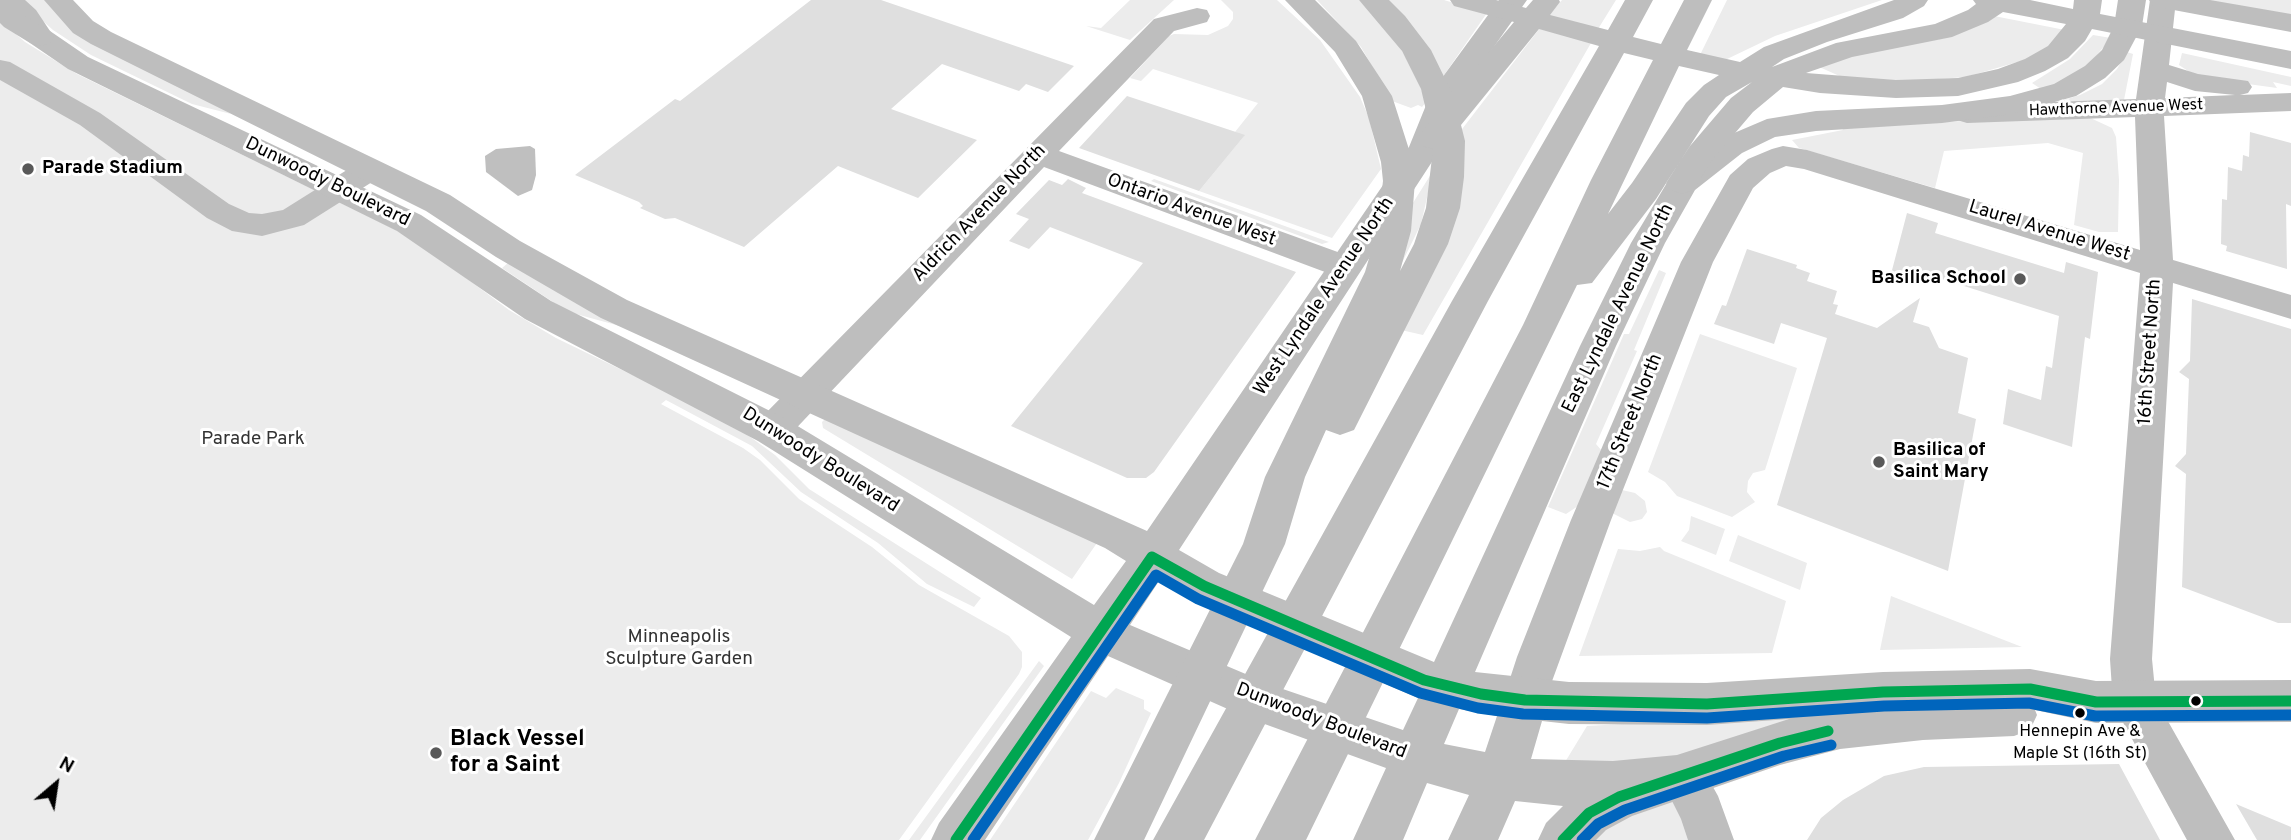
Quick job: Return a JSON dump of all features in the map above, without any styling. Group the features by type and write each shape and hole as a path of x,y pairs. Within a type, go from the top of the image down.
{"main road":[{"name":"Dunwoody Boulevard","path":"8,0 26,16 40,37 78,63 409,223 538,310 584,336 772,430 1100,632 1264,703 1454,770 1513,739"},
{"name":"Dunwoody Boulevard","path":"58,0 83,27 101,38 438,203 508,249 614,309 1121,536 1141,573 1204,586 1424,680 1480,694 1513,739 1531,783 1613,785 1683,777"},
{"path":"1119,840 1264,544 1285,477 1390,250 1397,209 1398,172 1393,142 1377,96 1346,47 1299,0"},
{"path":"1264,544 1307,485 1431,244 1447,193 1449,141 1436,89 1416,50 1395,22 1373,0"},
{"name":"West Lyndale Avenue North","path":"956,840 1141,573 1425,148 1442,99 1513,0"},
{"path":"1425,148 1548,0"},
{"path":"1183,831 1470,301 1639,0"},
{"path":"1280,840 1541,325 1607,180 1698,0"},
{"path":"1541,325 1644,191 1697,110 1715,91 1755,63 1784,48 1893,12 1914,0"},
{"path":"1987,0 2291,23"},
{"path":"1682,184 1701,153 1742,105 1778,76 1846,49 1942,31 1978,16 2001,0"},
{"path":"1468,1 1695,61 1766,76 1839,86 1896,89 1958,87 2022,71 2047,59 2068,43 2081,25 2088,0"},
{"path":"2120,0 2178,16 2291,60"},
{"name":"East Lyndale Avenue North","path":"1378,840 1598,346 1648,243 1682,184 1731,146 1768,130 1816,121 1942,114 2012,105 2043,97 2081,82 2114,54 2128,26 2132,0"},
{"path":"0,8 14,21 40,37"},
{"path":"2178,16 2291,34"},
{"path":"2178,16 2258,64 2291,72"},
{"path":"1472,840 1513,739 1569,703 1707,704 1883,692 2030,689 2115,703"},
{"path":"1563,840 1589,813 1619,797 1780,743 1840,728 1923,719 2040,714 2115,703 2291,701"}],"street":[{"name":"Aldrich Avenue North","path":"772,430 1164,25 1197,16"},
{"name":"16th Street North","path":"2115,703 2131,643 2157,265 2149,109 2154,69 2178,16"},
{"path":"0,68 90,119 218,211 243,223 262,225 293,218 369,170"},
{"name":"Hawthorne Avenue West","path":"2154,69 2195,82 2291,97"},
{"name":"Hawthorne Avenue West","path":"1942,114 2149,109 2291,102"},
{"name":"Ontario Avenue West","path":"1038,154 1345,267"},
{"name":"17th Street North","path":"1513,739 1538,657 1696,262 1741,183 1759,166 1783,156 1807,160"},
{"name":"Laurel Avenue West","path":"1807,160 2291,307"},
{"path":"2115,703 2211,840"},
{"path":"1683,777 1702,812 1712,840"}],"green space":[{"path":"19,0 48,0 231,114 192,104 91,55 53,30"},
{"path":"1130,0 1174,0 1130,40 1086,26 1101,28"},
{"path":"1221,0 1277,0 1320,40 1360,97 1369,118 1381,169 1332,238 1199,191 1244,136 1235,132 1258,103 1153,69 1141,81 1130,78 1169,36 1208,35 1228,26 1233,19 1233,12"},
{"path":"1317,0 1359,0 1370,11 1399,46 1416,76 1426,102 1422,107 1418,105 1411,108 1392,101 1361,47"},
{"path":"1385,0 1444,0 1487,13 1442,78"},
{"path":"1562,0 1616,0 1598,29 1548,16"},
{"path":"1727,0 1882,0 1775,36 1725,60 1700,55"},
{"path":"2191,0 2291,0 2291,19"},
{"path":"1994,16 2065,30 2047,49 2028,59 1966,77 1896,82 1844,78 1817,66 1859,54 1945,38"},
{"path":"0,20 25,42 77,74 394,229 422,245 509,310 556,338 680,398 749,436 775,455 809,489 981,598 974,607 927,584 878,543 801,492 752,446 666,400 661,404 743,448 760,460 799,499 872,547 919,585 1009,636 1022,652 1019,674 899,840 0,840"},
{"path":"1540,28 1591,43 1423,335 1401,330 1459,133"},
{"path":"2093,35 2111,38 2086,68 2066,81 2041,89 2032,83 2070,59"},
{"path":"2127,52 2133,54 2124,100 2051,104 2080,95 2102,84 2117,69"},
{"path":"2182,53 2291,77 2291,86 2273,82 2277,88 2197,77 2179,65"},
{"path":"2084,115 2112,128 2116,137 2118,232 2099,232 2074,225 2083,153 2048,143 1944,151 1935,188 1799,148 1792,140 1843,130 1841,127"},
{"path":"1433,171 1421,224 1393,281 1411,206"},
{"path":"1154,179 1329,242 1322,244 1151,181"},
{"path":"508,263 627,328 576,314 559,306 502,268"},
{"path":"1659,270 1666,273 1634,350 1637,351 1596,444 1602,451 1578,506 1566,514 1548,507 1624,334 1629,334"},
{"path":"1700,334 1797,368 1765,470 1753,473 1748,481 1747,492 1755,502 1732,517 1677,496 1665,482 1648,472"},
{"path":"825,419 1099,540 1072,579 823,428 822,422"},
{"path":"1622,490 1635,493 1645,501 1647,512 1642,519 1630,522 1612,513"},
{"path":"1691,516 1725,529 1716,555 1681,541 1689,530"},
{"path":"1738,535 1807,563 1800,590 1729,561"},
{"path":"1660,547 1664,551 1786,601 1772,653 1579,656 1618,549 1640,551"},
{"path":"1891,596 2022,647 1880,650"},
{"path":"1039,661 1044,666 920,840 909,840"},
{"path":"1116,688 1144,700 1144,709 1151,713 1119,783 1088,840 990,840 1091,691 1106,698"},
{"path":"1796,714 1800,721 1690,756 1562,767 1587,726"},
{"path":"1679,798 1692,840 1588,840 1612,816"}],"shaded area":[{"path":"530,146 535,149 536,175 532,190 518,196 486,172 485,156 496,149"}],"building":[{"path":"811,0 881,0 1074,66 1048,92 1026,84 1019,91 942,64 891,109 977,140 918,198 838,166 744,247 675,218 665,219 640,208 643,206 639,202 575,175 675,99 680,101"},
{"path":"1127,96 1245,135 1199,191 1079,148"},
{"path":"2250,132 2291,143 2291,206 2286,204 2287,269 2226,251 2227,246 2221,244 2222,199 2227,200 2228,167 2242,171 2243,155 2249,157"},
{"path":"1068,179 1086,188 1082,193 1296,272 1154,472 1146,478 1127,478 1011,426 1143,263 1050,227 1029,249 1009,241 1029,219 1016,214 1049,180 1062,185"},
{"name":"Basilica School","path":"1907,213 1938,223 1935,233 2064,273 2066,262 2098,272 2090,339 2085,337 2072,447 2003,424 2008,389 2041,400 2046,366 2052,368 2059,316 1926,274 1923,285 1891,274"},
{"name":"Basilica of Saint Mary","path":"1747,249 1797,265 1796,268 1810,273 1807,281 1837,291 1833,304 1838,305 1835,314 1877,328 1920,298 1913,322 1929,327 1939,348 1968,358 1958,413 1976,419 1948,571 1777,505 1827,338 1781,323 1774,344 1714,324 1722,305 1726,306"},
{"path":"2192,299 2291,329 2291,623 2278,623 2182,587 2186,474 2175,466 2186,454 2189,379 2179,372 2190,361"},
{"path":"2119,764 2160,840 1807,840 1821,818 1843,800 1884,776 1924,767"},
{"path":"2236,804 2291,827 2291,840 2257,840"}],"transit line":[{"path":"1152,557 1204,586 1424,680 1481,694 1525,700 1707,704 1883,692 2030,689 2096,702 2291,701"},
{"path":"956,840 1152,557"},
{"path":"973,840 1156,575 1198,599 1420,693 1478,708 1523,714 1707,718 1884,706 2029,703 2095,716 2291,715"},
{"path":"1563,840 1589,813 1619,797 1780,743 1828,731"},
{"path":"1582,840 1598,824 1625,810 1784,756 1831,745"}],"place":[{"name":"Parade Stadium","path":"28,169"},
{"name":"Basilica School","path":"2020,279"},
{"name":"Basilica of Saint Mary","path":"1879,462"},
{"name":"Hennepin Ave & Maple St (16th St)","path":"2080,713"},
{"name":"Black Vessel for a Saint","path":"436,753"}],"park label":[{"name":"Parade Park","path":"253,440"},
{"name":"Minneapolis Sculpture Garden","path":"679,649"}]}
